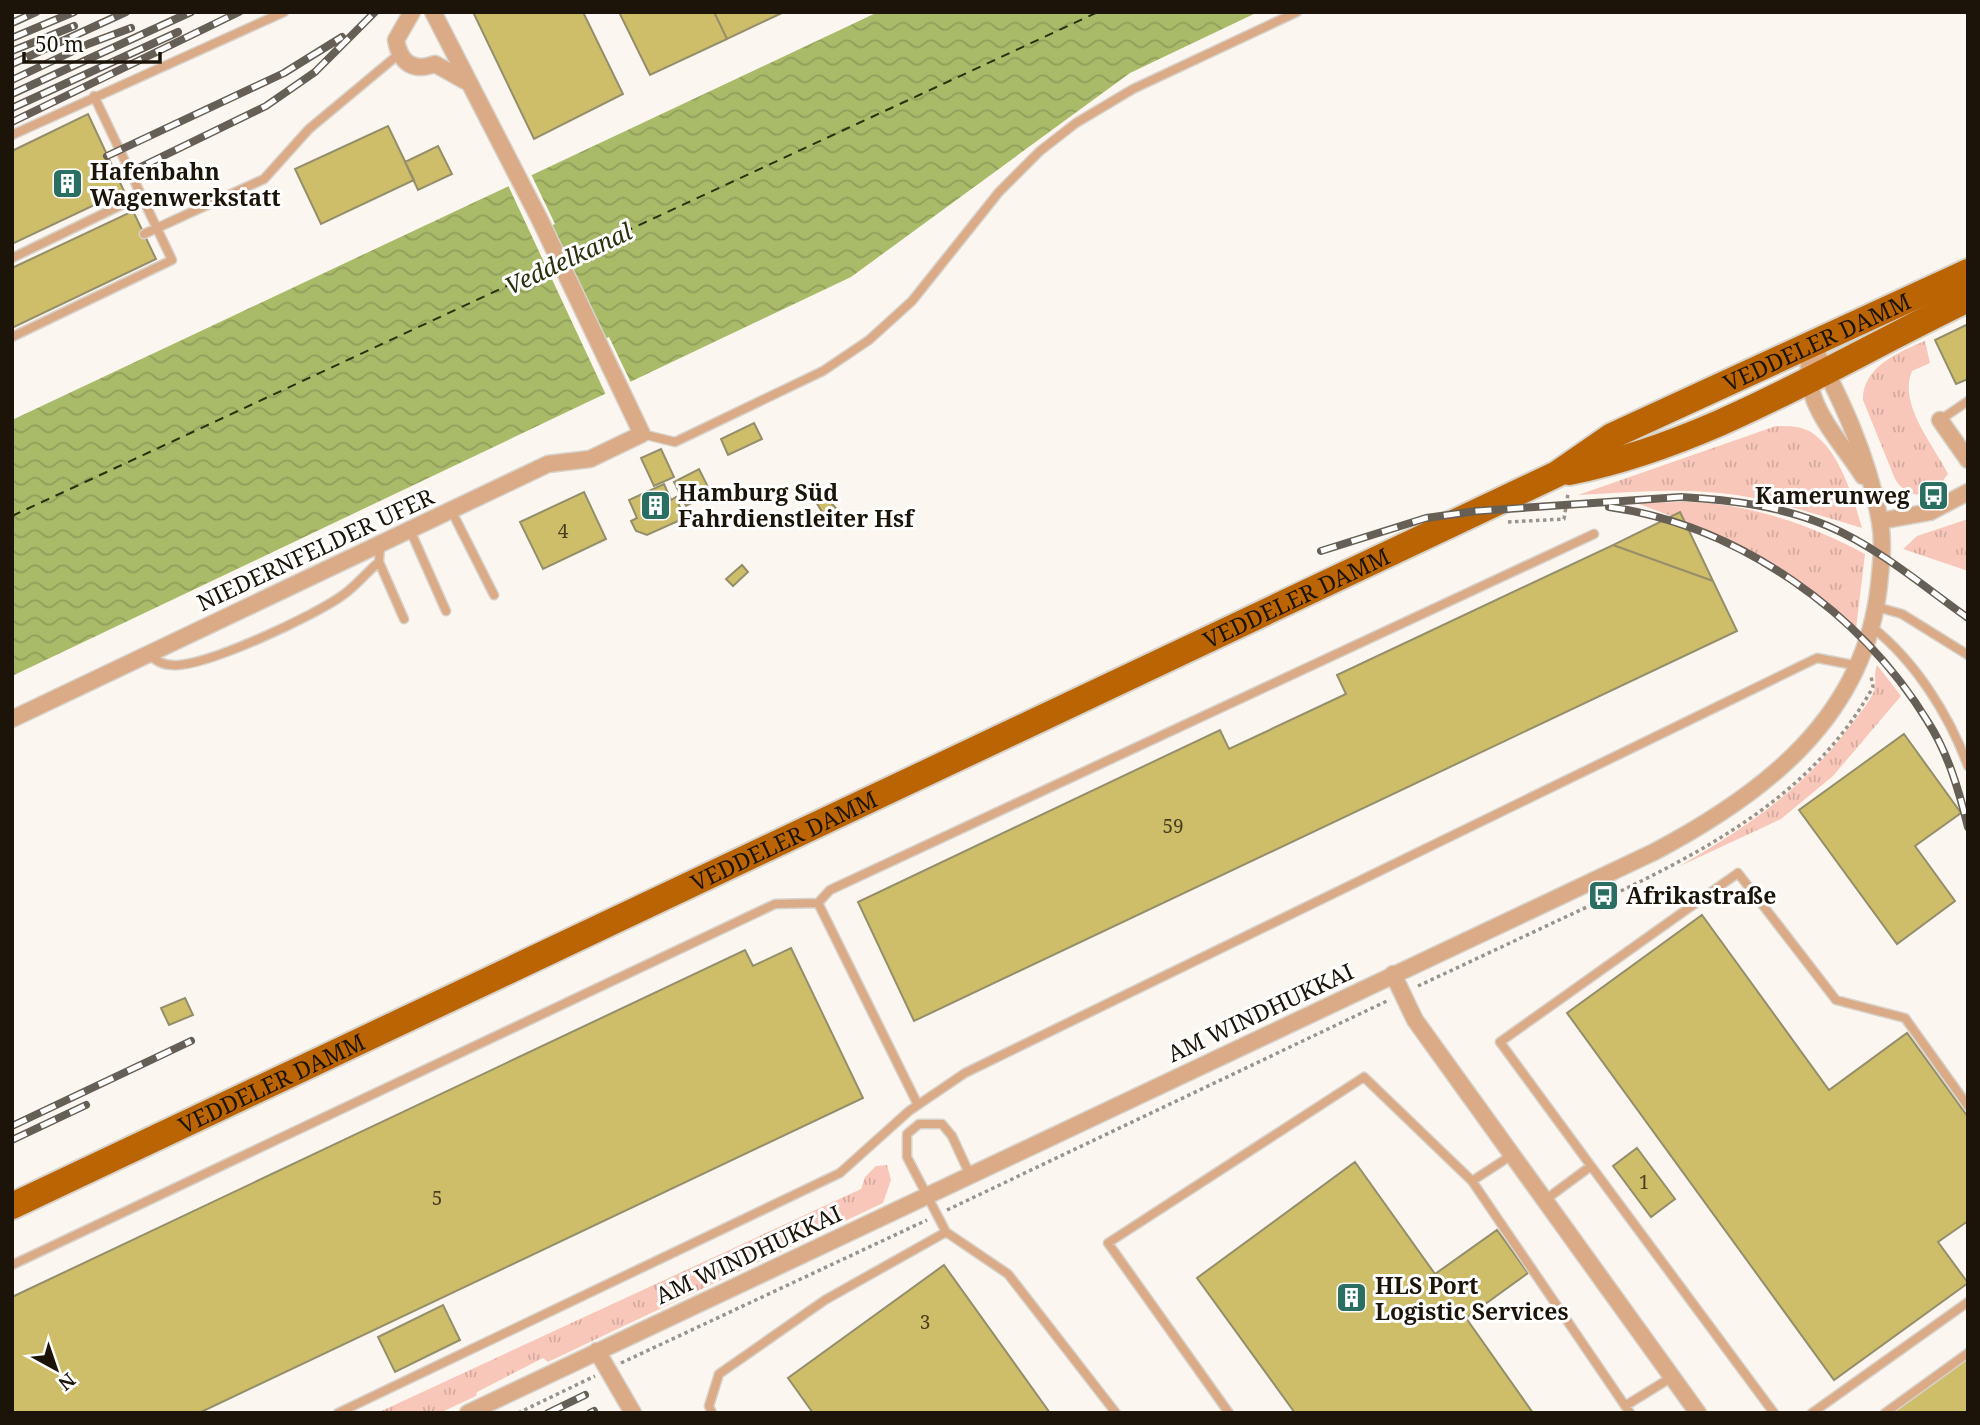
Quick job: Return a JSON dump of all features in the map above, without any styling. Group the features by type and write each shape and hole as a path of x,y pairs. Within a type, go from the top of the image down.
{"main road":[{"name":"VEDDELER DAMM","path":"1565,483 1612,436 1968,272"},
{"name":"VEDDELER DAMM","path":"12,1206 1565,483 1724,420 1968,299"}],"street":[{"path":"412,12 396,40 399,54 408,65 422,69 436,65 469,83"},
{"path":"433,12 507,156 642,434"},
{"path":"436,65 448,42"},
{"path":"1812,344 1816,376"},
{"name":"AM WINDHUKKAI","path":"1816,376 1817,407 1872,488"},
{"name":"AM WINDHUKKAI","path":"468,1413 1654,852 1729,808 1777,772 1808,741 1837,704 1859,666 1877,607 1882,557 1880,521 1856,435 1816,376"},
{"path":"1940,420 1968,460"},
{"name":"NIEDERNFELDER UFER","path":"12,719 548,464 590,458 642,434"},
{"path":"1880,521 1930,512 1968,492"},
{"path":"1393,974 1415,1020 1698,1413"},
{"path":"597,1350 633,1413"}],"lane":[{"path":"12,135 284,12"},
{"path":"642,434 675,442 823,371 869,341 912,301 948,260 999,192 1040,151 1076,123 1133,89 1170,74 1297,12"},
{"path":"144,234 264,179 309,129 399,54"},
{"path":"12,337 172,260 94,96"},
{"path":"12,258 142,195"},
{"path":"1940,420 1968,401"},
{"path":"452,510 494,594"},
{"path":"410,530 446,611"},
{"path":"12,1265 775,904 818,903 830,890 1594,534"},
{"path":"380,544 379,562 404,619"},
{"path":"148,654 159,662 172,665 210,657 302,618 343,595 379,562"},
{"path":"1877,607 1902,614 1968,655"},
{"path":"1872,627 1892,644 1935,700 1959,741 1968,766"},
{"path":"338,1413 840,1173 909,1111 965,1073 1817,658 1859,666"},
{"path":"1774,1413 1500,1042 1738,873 1836,1000 1905,1018 1968,1106"},
{"path":"818,903 918,1105"},
{"path":"1229,1413 1108,1243 1364,1077 1472,1181 1628,1409 1672,1377"},
{"path":"909,1111 919,1124"},
{"path":"970,1175 948,1129 934,1122 919,1124 907,1134 905,1150 946,1232 1008,1274 1116,1413"},
{"path":"1472,1181 1512,1155"},
{"path":"1545,1200 1591,1166"},
{"path":"712,1413 709,1406 719,1374 825,1300 946,1232"},
{"path":"1812,1413 1968,1302"},
{"path":"1885,1413 1968,1353"}],"path":[{"path":"1500,522 1564,519 1568,510 1565,483"}],"green space":[{"path":"1925,341 1930,363 1912,371 1910,397 1919,424 1948,474 1933,493 1921,495 1906,491 1895,479 1863,400 1868,379 1875,370 1893,356"},
{"path":"1776,426 1805,429 1829,449 1843,474 1862,528 1799,509 1736,495 1657,491 1578,495"},
{"path":"1698,502 1748,509 1808,528 1865,554 1856,629 1806,588 1753,554 1697,527 1636,503"},
{"path":"1968,519 1968,571 1903,549 1917,536"},
{"path":"1877,665 1901,696 1833,776 1781,819 1678,867 1772,806 1813,769 1832,749 1869,700 1875,688"},
{"path":"887,1165 891,1180 883,1203 548,1362 543,1358 440,1413 377,1413 861,1189 865,1177 876,1166"}],"water":[{"name":"Veddelkanal","path":"878,12 1258,12 1130,73 851,277 12,676 12,420"}],"pier":[{"path":"530,172 555,224 548,228 601,341 609,337 632,385 607,397 507,183"}],"building":[{"path":"473,12 583,12 623,94 534,139"},
{"path":"619,12 714,12 727,39 650,75"},
{"path":"714,12 784,12 727,39"},
{"name":"Hafenbahn Wagenwerkstatt","path":"88,114 124,191 12,244 12,151"},
{"path":"388,126 414,180 321,224 295,169"},
{"path":"438,146 452,174 418,190 405,162"},
{"path":"133,211 156,259 12,328 12,268"},
{"path":"1968,324 1968,379 1956,384 1935,340"},
{"path":"754,423 762,439 728,455 721,439"},
{"path":"661,449 674,477 654,486 641,458"},
{"path":"699,469 711,493 686,506 674,482"},
{"name":"Hamburg Süd Fahrdienstleiter Hsf","path":"664,484 671,500 676,497 681,510 678,521 647,535 636,531 631,521 637,518 629,500"},
{"path":"584,492 606,539 543,569 520,522"},
{"path":"825,496 842,515 829,523 816,502"},
{"path":"1680,512 1713,581 1613,545"},
{"path":"1613,545 1713,581 1737,631 914,1021 858,902 1220,730 1229,749 1346,694 1337,675"},
{"path":"742,565 748,572 733,586 726,579"},
{"path":"1904,734 1961,813 1915,846 1955,901 1897,944 1799,810"},
{"path":"1702,915 1829,1090 1907,1033 1968,1117 1968,1221 1938,1242 1968,1283 1834,1380 1567,1013"},
{"path":"791,948 863,1098 199,1413 12,1413 12,1297 745,950 753,966"},
{"path":"185,998 193,1015 169,1025 161,1008"},
{"path":"1637,1148 1675,1199 1651,1217 1613,1166"},
{"name":"HLS Port Logistic Services","path":"1355,1162 1435,1274 1497,1230 1528,1273 1466,1318 1533,1413 1295,1413 1197,1278"},
{"path":"944,1265 1050,1413 813,1413 788,1378"},
{"path":"443,1305 460,1340 395,1372 378,1337"},
{"path":"1968,1357 1968,1413 1889,1413"}],"ferry route":[{"path":"566,259 1098,12"},
{"path":"12,516 554,264"}],"railway":[{"path":"12,23 36,12"},
{"path":"12,38 74,12"},
{"path":"12,64 126,12"},
{"path":"12,94 191,12"},
{"path":"12,122 239,12"},
{"path":"118,178 266,106 315,72 375,12"},
{"path":"12,51 74,26"},
{"path":"12,80 88,44 131,28"},
{"path":"12,108 178,32"},
{"path":"107,156 284,73 342,37"},
{"path":"1321,551 1426,518 1477,511 1681,497 1718,500 1792,513 1828,526 1883,556 1968,618"},
{"path":"1609,507 1657,517 1704,533 1749,554 1792,580 1832,610 1868,645 1900,682 1928,722 1947,759 1968,827"},
{"path":"12,1126 191,1041"},
{"path":"12,1140 86,1105"},
{"path":"548,1413 585,1395"},
{"path":"590,1413 594,1411"}],"place":[{"name":"Hafenbahn Wagenwerkstatt","path":"67,184"},
{"name":"Kamerunweg","path":"1933,495"},
{"name":"Hamburg Süd Fahrdienstleiter Hsf","path":"655,505"},
{"name":"Afrikastraße","path":"1603,895"},
{"name":"HLS Port Logistic Services","path":"1352,1298"}]}
